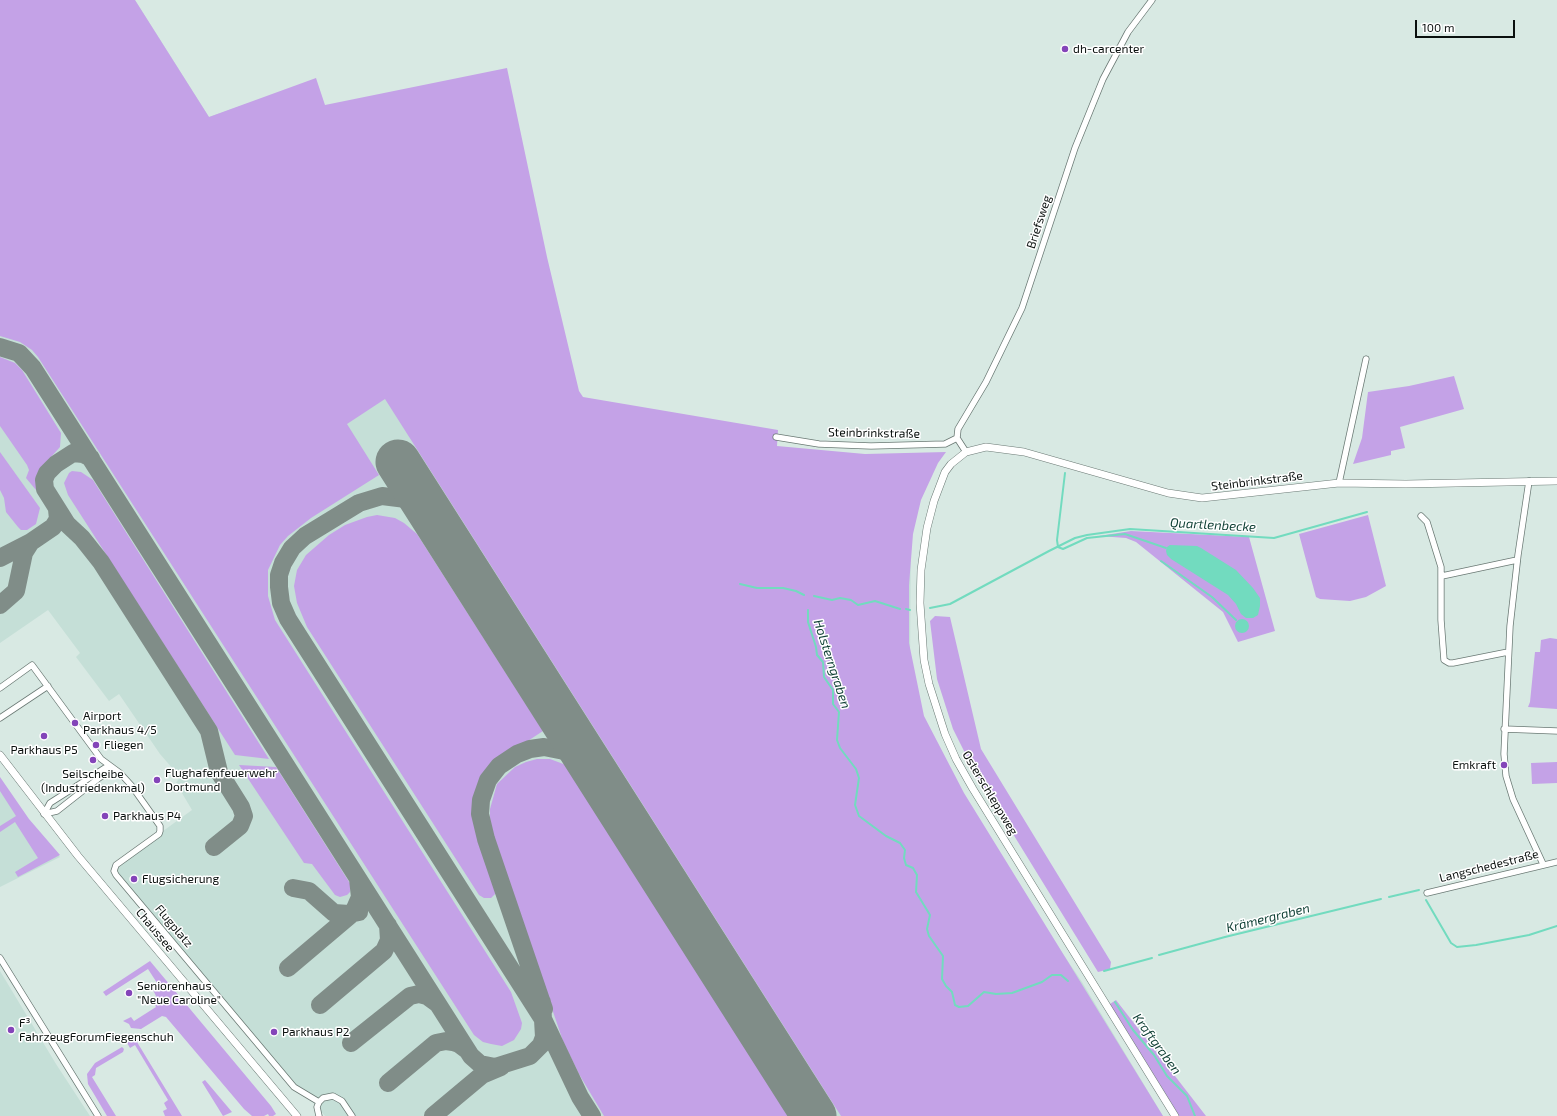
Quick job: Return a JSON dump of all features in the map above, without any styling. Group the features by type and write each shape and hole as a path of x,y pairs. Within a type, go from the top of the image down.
{"street":[{"name":"Briefsweg","path":"957,438 958,429 989,376 1022,308 1075,148 1100,86 1128,32 1152,0"},
{"path":"1339,484 1366,359"},
{"name":"Steinbrinkstraße","path":"776,437 789,440 845,446 945,444 957,438"},
{"path":"957,438 966,452"},
{"name":"Steinbrinkstraße","path":"966,452 986,447 1017,450 1168,493 1202,498 1339,484 1557,481"},
{"name":"Osterschleppweg","path":"966,452 951,464 940,482 934,501 922,555 920,580 921,634 927,672 936,708 956,759 1175,1116"},
{"path":"1529,481 1517,560 1508,652 1504,729 1504,765 1518,814 1543,864"},
{"path":"1421,516 1427,522 1442,567 1441,620 1444,660 1448,663 1453,663 1508,652"},
{"path":"1442,576 1517,560"},
{"name":"Flugplatz","path":"0,688 32,665 101,759 108,766 120,773 131,785 160,826 159,834 116,865 114,871 116,875 294,1087 319,1102"},
{"path":"0,718 48,686"},
{"path":"1504,729 1557,732"},
{"name":"Chaussee","path":"0,755 44,814 297,1116"},
{"path":"44,814 56,811 99,778 104,776 108,766"},
{"path":"44,814 50,803 108,766"},
{"name":"Langschedestraße","path":"1427,893 1543,864 1557,862"},
{"path":"0,958 98,1116"},
{"path":"319,1116 317,1107 319,1102 326,1097 336,1097 342,1101 352,1116"}],"shaded area":[{"path":"0,0 135,0 209,117 316,78 325,105 507,68 547,257 579,391 583,397 778,430 777,446 865,454 946,452 938,463 921,500 913,534 909,585 909,643 924,716 964,793 1163,1116 841,1116 385,399 347,424 379,475 311,518 288,536 280,545 268,570 268,596 275,620 511,992 522,1023 521,1029 514,1040 502,1046 483,1042 474,1035 38,357 32,350 20,342 0,336"},
{"path":"135,0 209,117 315,80 327,119 574,396 767,459 911,520 910,664 932,749 978,828 1082,982 1163,1116 325,1116 314,1103 294,1087 118,873 117,868 126,858 192,810 176,783 180,777 160,754 119,694 109,701 76,657 80,653 48,610 0,643 0,182"},
{"path":"0,357 15,363 22,370 61,433 60,447 41,468 36,481 36,490 26,478 29,470 27,465 0,426"},
{"path":"1454,376 1464,409 1400,427 1405,448 1391,451 1391,455 1353,464 1362,438 1368,392 1409,386"},
{"path":"0,452 40,508 36,524 27,530 21,530 6,512 4,498 0,490"},
{"path":"72,471 81,472 93,480 269,759 235,755 68,495 64,483 69,473"},
{"path":"377,515 395,518 404,523 417,534 543,731 497,761 482,780 477,791 474,816 495,886 496,893 491,898 484,898 479,895 307,627 297,603 294,586 297,570 306,555 329,535 345,525"},
{"path":"1368,515 1386,586 1366,597 1350,601 1320,599 1316,597 1299,534"},
{"path":"1131,531 1249,537 1275,631 1238,642 1223,612 1136,542 1126,538 1099,536"},
{"path":"1170,545 1197,546 1236,570 1260,598 1258,615 1253,618 1246,618 1241,614 1236,604 1228,595 1171,559 1167,555 1166,551 1167,547"},
{"path":"935,616 950,617 981,749 1111,962 1110,969 1098,972 973,769 953,729 937,679 930,621"},
{"path":"1239,619 1245,619 1249,623 1249,629 1245,633 1239,633 1235,629 1235,623"},
{"path":"1550,638 1557,639 1557,709 1528,707 1530,702 1535,652 1540,652 1541,640"},
{"path":"537,759 550,759 566,765 788,1116 604,1116 579,1074 563,1041 490,827 490,809 497,784 515,767"},
{"path":"1557,762 1557,783 1532,784 1531,763"},
{"path":"239,765 276,767 351,885 350,892 347,895 340,897 335,895 312,864 304,863"},
{"path":"0,777 29,819 60,855 18,877 15,872 38,858 15,822 0,832 0,826 16,816 0,791"},
{"path":"0,780 29,821 60,857 0,887"},
{"path":"150,961 271,1106 276,1114 273,1116 269,1116 268,1114 264,1116 252,1116 244,1109 166,1017 162,1016 141,1029 131,1028 129,1024 123,1021 131,1017 134,1021 156,1007 154,1003 158,1000 153,990 159,986 148,969 106,996 103,992"},
{"path":"0,971 56,1064 90,1116 0,1116"},
{"path":"1116,1000 1206,1116 1179,1116 1110,1004"},
{"path":"132,1038 140,1038 137,1042 182,1116 165,1116 163,1111 167,1109 164,1103 168,1100 135,1045 130,1048 126,1041"},
{"path":"122,1047 124,1049 123,1052 96,1068 95,1075 92,1077 116,1116 107,1116 88,1084 87,1074 95,1063"},
{"path":"205,1080 232,1112 223,1116 202,1082"}],"waterway":[{"name":"Quartlenbecke","path":"1065,473 1057,540 1058,547 1063,549 1087,538 1125,534 1166,548"},
{"name":"Quartlenbecke","path":"930,608 950,604 1049,551 1075,538 1087,535 1130,529 1274,538 1367,512"},
{"path":"1161,561 1212,597 1236,620"},
{"name":"Quartlenbecke","path":"740,584 757,588 783,588 796,591 804,595"},
{"name":"Quartlenbecke","path":"814,596 832,600 840,598 851,600 858,605 875,601 900,609"},
{"name":"Quartlenbecke","path":"906,609 910,610"},
{"name":"Holsterngraben","path":"808,610 808,622 817,655 823,662 824,677 833,690 833,704 839,712 837,740 840,748 856,769 859,778 855,805 859,816 886,836 900,843 905,850 904,858 906,865 913,868 917,875 916,892 930,915 927,929 929,936 943,956 942,979 952,992 955,1005 959,1007 968,1006 984,992 996,994 1012,993 1042,982 1052,975 1061,975 1068,981"},
{"name":"Krämergraben","path":"1389,897 1419,890"},
{"name":"Krämergraben","path":"1159,955 1225,937 1381,899"},
{"name":"Krämergraben","path":"1426,900 1451,943 1457,947 1529,935 1557,926"},
{"name":"Krämergraben","path":"1104,971 1152,958"},
{"name":"Kraftgraben","path":"1115,1002 1133,1030 1154,1055 1167,1076 1187,1096 1195,1116"}],"taxiway":[{"path":"0,347 19,353 33,368 471,1056 480,1064 495,1067 530,1056 541,1045 544,1037 542,1002"},
{"path":"91,458 83,454 73,453 56,464 47,473 44,480 45,489 67,524 82,538 101,562 209,731 219,772 241,807 244,816 240,826 214,847"},
{"path":"438,525 426,511 406,499 382,496 359,503 305,536 292,548 283,563 279,575 281,603 288,619 544,1021 580,1097 592,1116"},
{"path":"0,558 31,542 53,527 58,519 57,509"},
{"path":"0,605 16,591 24,553 31,542"},
{"path":"544,1009 486,839 480,814 481,800 488,780 499,766 517,754 530,749 544,747 564,751 575,755 594,771"},
{"path":"288,968 353,913 360,897 358,879"},
{"path":"293,888 309,891 334,913 349,914 359,912"},
{"path":"320,1005 384,951 389,940 388,925"},
{"path":"351,1043 410,996 419,994 427,996 438,1004"},
{"path":"388,1083 436,1043 446,1041 453,1042 459,1044 467,1050"},
{"path":"433,1116 482,1075 501,1067"}],"runway":[{"path":"398,462 814,1116"}],"place":[{"name":"dh-carcenter","path":"1065,49"},
{"name":"Airport Parkhaus 4/5","path":"75,723"},
{"name":"Parkhaus P5","path":"44,736"},
{"name":"Fliegen","path":"96,745"},
{"name":"Seilscheibe (Industriedenkmal)","path":"93,760"},
{"name":"Emkraft","path":"1504,765"},
{"name":"Flughafenfeuerwehr Dortmund","path":"157,780"},
{"name":"Parkhaus P4","path":"105,816"},
{"name":"Flugsicherung","path":"134,879"},
{"name":"Seniorenhaus \"Neue Caroline\"","path":"129,993"},
{"name":"F³ FahrzeugForumFiegenschuh","path":"11,1030"},
{"name":"Parkhaus P2","path":"274,1032"}]}
